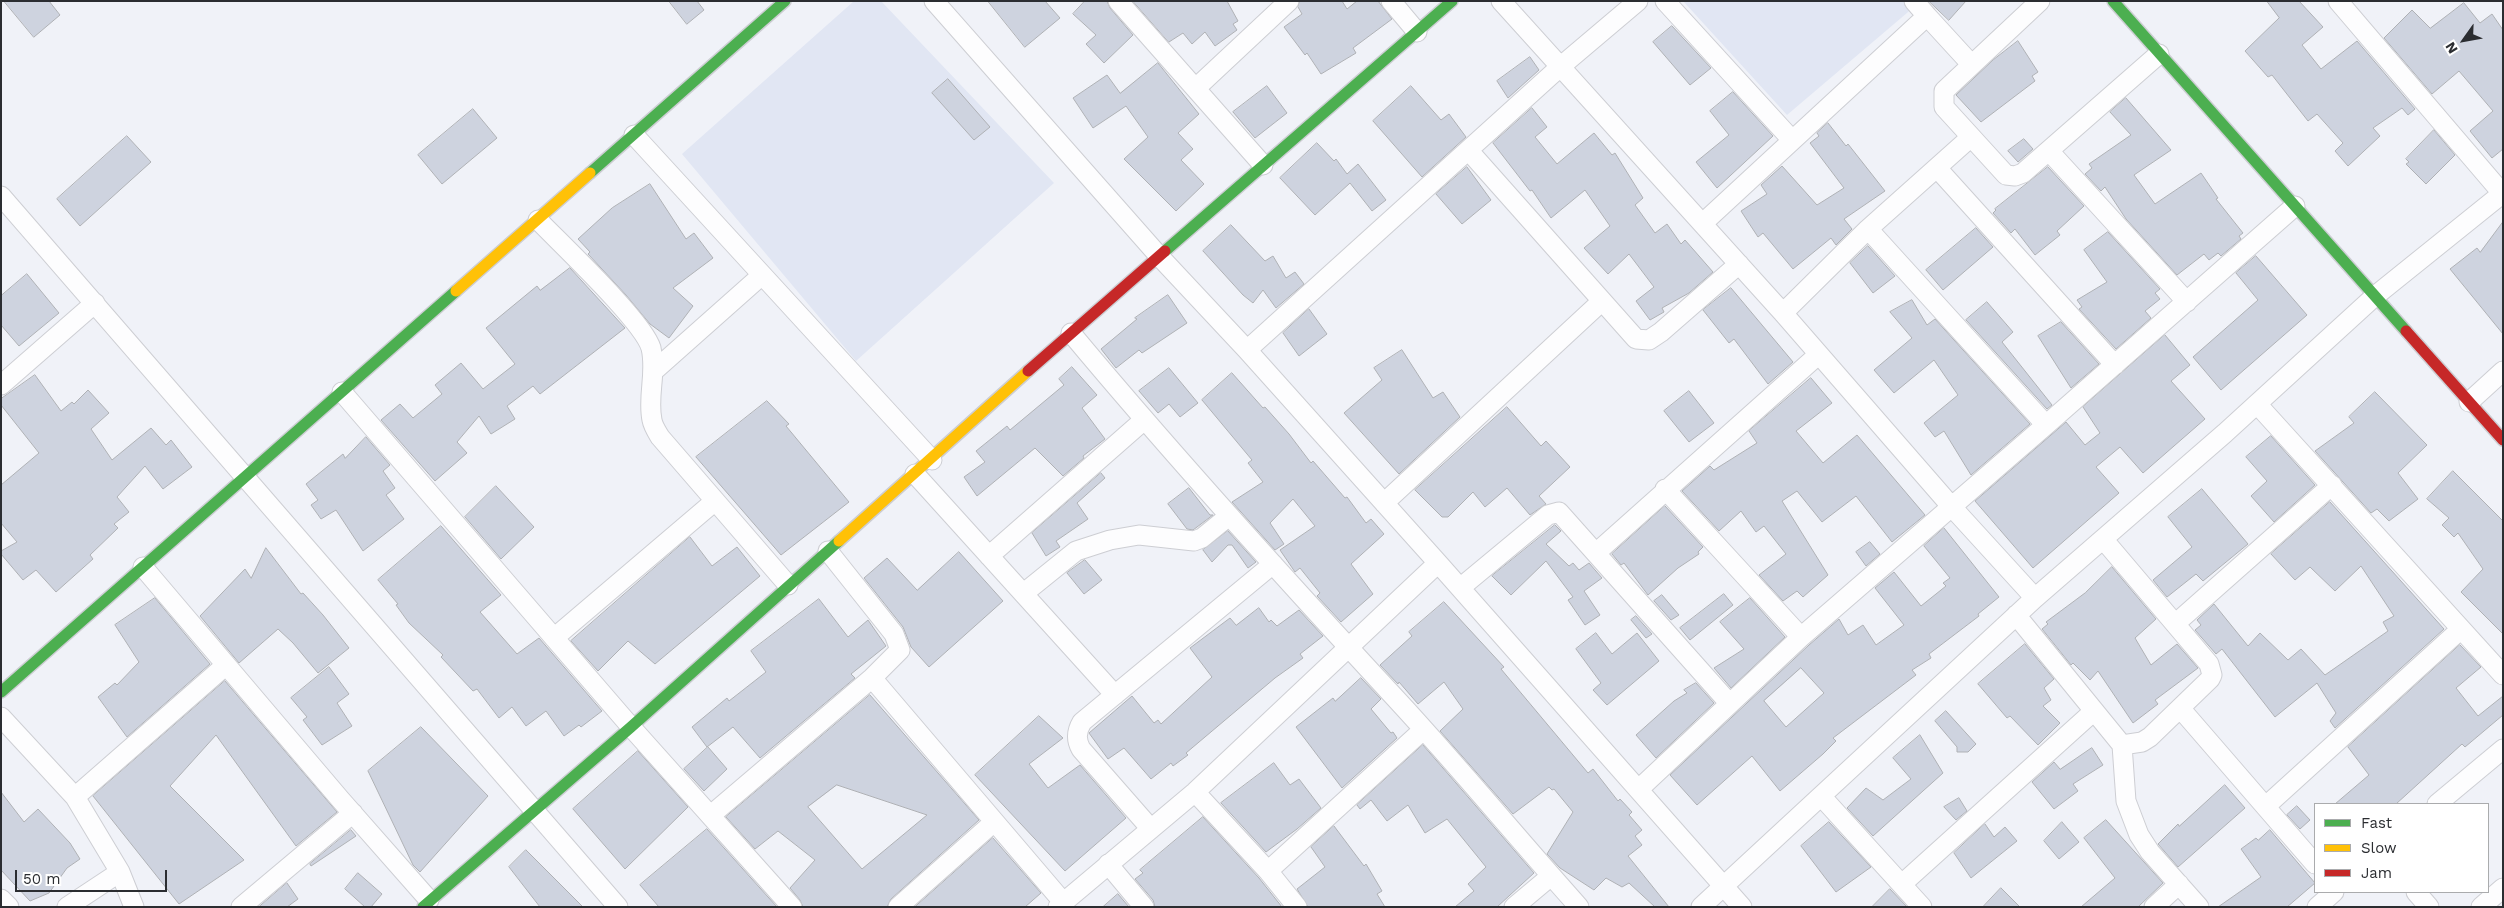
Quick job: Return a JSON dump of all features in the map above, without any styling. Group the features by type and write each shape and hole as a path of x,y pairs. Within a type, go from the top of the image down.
{"street":[{"path":"1,692 786,1"},
{"path":"934,1 1158,256 1247,350 1742,907"},
{"path":"1118,1 1263,165"},
{"path":"1196,88 1289,1"},
{"path":"1391,1 1417,32"},
{"path":"143,567 353,813 426,904 631,727 788,585 932,460 1158,256 1452,1"},
{"path":"1501,1 1703,223 2035,598"},
{"path":"1247,350 1560,67 1638,1"},
{"path":"1665,1 1792,140"},
{"path":"1914,1 1971,64"},
{"path":"2040,1 1944,91 1942,100 1944,107 2006,174 2015,176 2023,173 2160,54"},
{"path":"2113,1 2503,440"},
{"path":"1702,907 2035,598 2257,404 2375,296 2502,193 2338,1"},
{"path":"1703,223 1927,16"},
{"path":"634,135 932,460"},
{"path":"1783,313 1868,229 1971,137"},
{"path":"1469,151 1636,339 1649,340 1739,264"},
{"path":"2049,151 2187,302"},
{"path":"1937,168 2115,365"},
{"path":"1,196 614,905"},
{"path":"1639,789 1801,637 2295,206"},
{"path":"538,220 616,302 643,334 650,347 655,370 651,397 652,421 660,438 788,585"},
{"path":"1868,229 2046,425"},
{"path":"655,370 762,275"},
{"path":"1384,503 1602,301"},
{"path":"1,385 95,304"},
{"path":"1071,333 1144,420 1347,648 1423,730 1579,907"},
{"path":"1597,552 1665,489 1818,355"},
{"path":"2469,402 2503,371"},
{"path":"342,392 631,727 792,907"},
{"path":"2257,404 2503,675"},
{"path":"989,556 1144,420"},
{"path":"915,474 1115,695"},
{"path":"2175,624 2332,485"},
{"path":"1665,489 1801,637"},
{"path":"554,638 715,501"},
{"path":"1460,588 1552,512 1563,515 1730,704"},
{"path":"1024,593 1076,551 1128,536 1194,541 1202,538 1229,516"},
{"path":"2103,539 2209,664 2212,675 2150,737 2142,742 2122,746"},
{"path":"711,815 872,678 898,653 900,647 888,627 828,551"},
{"path":"872,678 994,822 1061,905 1195,792 1438,563"},
{"path":"1150,829 1078,743 1078,729 1082,722 1273,564"},
{"path":"2016,615 2122,746 2126,801 2139,835 2150,852 2199,907"},
{"path":"2266,806 2461,629"},
{"path":"75,797 226,665"},
{"path":"2180,708 2314,863"},
{"path":"1902,884 2094,711"},
{"path":"1,717 75,797 120,872 134,907"},
{"path":"1268,871 1423,730"},
{"path":"2438,803 2503,749"},
{"path":"1195,792 1268,871 1296,907"},
{"path":"1821,796 1922,907"},
{"path":"241,907 353,813"},
{"path":"898,907 994,822"},
{"path":"1108,864 1144,907"},
{"path":"67,907 120,872"},
{"path":"1514,907 1551,876"},
{"path":"2154,907 2179,884"},
{"path":"2481,907 2503,888"},
{"path":"2317,907 2333,893"},
{"path":"2417,893 2428,907"},
{"path":"1,899 9,907"}],"shaded area":[{"path":"854,1 881,1 1054,183 856,361 682,154"},
{"path":"1683,1 1909,1 1914,7 1787,115"}],"building":[{"path":"4,1 49,1 60,15 34,37"},
{"path":"669,1 697,1 704,10 687,24"},
{"path":"988,1 1045,1 1060,18 1025,47"},
{"path":"1085,1 1107,1 1110,8 1133,35 1104,63 1086,44 1096,35 1073,14"},
{"path":"1133,1 1227,1 1238,21 1233,24 1237,30 1215,46 1205,32 1192,44 1183,33 1169,42"},
{"path":"1300,1 1342,1 1347,9 1357,1 1378,1 1392,19 1353,48 1356,53 1321,74 1307,53 1305,55 1284,27 1302,14 1298,7"},
{"path":"1929,1 1966,1 1949,20"},
{"path":"2267,1 2299,1 2323,27 2302,45 2321,69 2357,41 2415,109 2408,115 2402,108 2373,128 2380,136 2348,166 2335,151 2343,143 2317,114 2308,121 2272,75 2268,77 2245,51 2279,18"},
{"path":"2464,3 2480,23 2492,14 2503,30 2503,149 2492,158 2470,131 2493,111 2459,71 2432,94 2384,38 2412,10 2430,28"},
{"path":"1672,26 1711,68 1690,85 1653,42"},
{"path":"2018,41 2038,72 2032,76 2035,81 1981,122 1956,95 1993,60"},
{"path":"1530,57 1539,70 1508,98 1497,81"},
{"path":"1158,63 1199,114 1178,133 1193,149 1181,160 1204,184 1176,211 1124,159 1148,137 1126,106 1093,128 1073,98 1107,75 1120,93"},
{"path":"948,79 990,127 974,140 932,93"},
{"path":"1267,86 1287,113 1255,138 1233,112"},
{"path":"1411,86 1441,120 1449,114 1466,137 1422,177 1373,121"},
{"path":"1733,92 1773,136 1717,188 1696,162 1729,135 1710,111"},
{"path":"2126,98 2171,150 2134,175 2155,204 2201,173 2218,198 2216,199 2243,233 2239,236 2241,239 2221,256 2218,253 2209,260 2204,254 2177,275 2126,219 2105,187 2101,191 2085,174 2092,168 2089,164 2131,135 2110,112"},
{"path":"1532,108 1547,127 1535,137 1557,164 1594,133 1612,155 1615,153 1643,198 1635,205 1655,233 1667,224 1681,244 1685,240 1713,272 1689,293 1662,308 1664,312 1650,320 1636,301 1654,287 1629,254 1608,274 1584,248 1610,226 1585,190 1551,218 1532,190 1530,191 1493,143"},
{"path":"473,109 497,138 442,184 418,155"},
{"path":"1828,123 1846,146 1848,144 1885,191 1844,219 1852,229 1836,245 1831,238 1793,269 1763,233 1758,237 1741,211 1767,194 1761,185 1782,166 1817,205 1844,188 1810,143 1819,136 1817,133"},
{"path":"2434,130 2455,155 2426,184 2406,164 2409,162 2406,159"},
{"path":"127,136 151,162 80,226 57,199"},
{"path":"2024,139 2033,149 2018,162 2008,151"},
{"path":"1317,143 1334,161 1336,159 1347,174 1358,164 1386,200 1372,211 1350,183 1315,215 1280,178"},
{"path":"1467,167 1491,200 1462,224 1436,194"},
{"path":"2048,167 2084,206 2057,231 2060,235 2035,255 2015,229 2011,233 1993,213 1995,209"},
{"path":"650,184 686,239 694,233 713,258 673,288 693,306 669,338 650,324 588,254 590,252 578,239 612,208"},
{"path":"2503,222 2503,334 2450,269 2477,248 2480,252"},
{"path":"1231,225 1265,261 1273,256 1286,278 1295,272 1304,284 1276,308 1263,290 1253,303 1243,295 1203,251"},
{"path":"1976,228 1993,247 1943,290 1926,270"},
{"path":"2108,232 2160,289 2155,293 2160,299 2145,311 2151,318 2116,349 2079,309 2082,307 2077,300 2107,282 2084,250"},
{"path":"1868,246 1895,276 1873,293 1850,263"},
{"path":"2256,256 2307,315 2221,390 2193,357 2258,300 2236,273"},
{"path":"570,268 625,328 540,394 533,386 507,406 515,419 491,434 479,416 457,442 467,453 435,481 381,420 400,404 413,418 442,394 435,385 461,363 483,389 515,364 486,328 537,286 540,290"},
{"path":"27,274 59,313 19,346 1,325 1,296"},
{"path":"1731,288 1793,362 1768,384 1734,339 1729,343 1703,310"},
{"path":"1168,295 1187,323 1142,353 1139,350 1116,368 1101,349 1137,319 1135,318"},
{"path":"1912,300 1927,325 1935,319 2030,424 1971,475 1944,431 1935,437 1924,423 1958,395 1934,360 1894,393 1874,370 1912,338 1890,312"},
{"path":"1987,302 2013,332 2002,342 2052,405 2047,409 1966,320"},
{"path":"1309,309 1327,334 1299,356 1283,333"},
{"path":"2061,322 2099,364 2071,388 2038,336"},
{"path":"2165,335 2190,365 2171,381 2205,419 2143,473 2120,447 2096,467 2119,493 2033,568 1975,501 2066,422 2085,445 2100,433 2083,407"},
{"path":"1402,350 1433,398 1443,392 1460,417 1399,474 1344,413 1382,380 1374,368"},
{"path":"1072,367 1097,395 1082,408 1105,439 1083,456 1084,458 1063,476 1035,448 977,496 964,477 985,462 976,451 1007,426 1010,430 1064,385 1059,379"},
{"path":"1169,368 1198,403 1180,417 1169,404 1158,413 1139,391"},
{"path":"1232,373 1289,434 1311,463 1313,461 1345,498 1347,497 1366,523 1371,519 1384,534 1351,564 1373,594 1341,622 1317,596 1320,593 1300,568 1295,572 1280,550 1315,526 1293,499 1270,523 1284,544 1275,550 1232,502 1263,482 1248,463 1252,460 1202,400"},
{"path":"35,375 61,411 72,402 74,404 88,390 109,413 91,429 112,460 151,428 166,445 171,440 192,467 163,489 145,466 117,497 129,512 114,524 118,528 90,555 93,559 56,592 36,570 23,580 1,554 1,551 17,542 1,523 1,485 39,453 1,405 1,399"},
{"path":"1811,378 1832,403 1796,431 1823,463 1857,435 1925,515 1892,542 1856,496 1822,522 1797,491 1782,501 1828,575 1803,597 1797,591 1783,601 1759,575 1786,554 1764,526 1756,532 1741,511 1719,531 1682,491 1710,466 1714,470 1757,443 1749,431"},
{"path":"1689,391 1714,423 1689,442 1664,411"},
{"path":"2375,392 2427,445 2398,473 2418,499 2389,521 2377,509 2371,513 2315,451 2354,423 2349,417"},
{"path":"767,401 789,424 786,426 849,502 781,555 696,457"},
{"path":"1507,407 1541,446 1546,441 1570,467 1539,496 1546,504 1530,515 1507,488 1485,507 1473,492 1448,517 1442,517 1415,490"},
{"path":"2271,436 2315,485 2274,522 2251,496 2267,481 2246,457"},
{"path":"366,437 390,465 383,471 395,488 386,495 404,519 363,551 336,510 321,519 311,505 318,500 306,484 343,454 345,458"},
{"path":"2453,471 2503,521 2503,634 2461,592 2483,569 2458,533 2454,537 2442,525 2449,518 2427,499"},
{"path":"1101,473 1105,478 1077,503 1088,519 1056,541 1060,547 1046,556 1032,533"},
{"path":"496,486 534,527 501,559 465,517"},
{"path":"1189,488 1210,515 1213,515 1193,530 1187,529 1168,504"},
{"path":"2202,489 2248,544 2203,581 2196,574 2167,597 2153,580 2192,547 2168,517"},
{"path":"2330,502 2444,629 2335,728 2330,721 2336,713 2317,683 2275,717 2222,649 2216,654 2195,630 2201,625 2197,620 2214,604 2248,646 2260,633 2288,660 2301,649 2325,675 2388,631 2383,622 2394,616 2361,566 2335,591 2310,567 2295,580 2271,554"},
{"path":"1665,506 1703,547 1698,552 1699,554 1678,568 1648,595 1624,563 1621,565 1612,554"},
{"path":"1555,525 1561,531 1546,544 1569,566 1573,563 1579,570 1589,563 1602,578 1584,591 1600,615 1585,625 1568,600 1573,597 1546,561 1511,595 1492,576"},
{"path":"441,526 501,595 480,612 517,654 539,638 602,711 581,727 579,725 564,736 546,711 526,726 512,707 499,718 477,689 473,691 441,657 443,655 409,623 396,605 398,604 378,580"},
{"path":"1944,528 1999,597 1978,614 1979,616 1929,654 1931,658 1912,670 1916,675 1833,738 1836,741 1823,754 1780,791 1752,756 1697,805 1670,775 1809,645 1839,619 1848,635 1863,625 1876,645 1904,625 1875,588 1894,572 1921,606 1946,586 1943,583 1950,578 1924,546","holes":["1801,668 1824,693 1786,727 1764,701"]},
{"path":"1228,531 1256,562 1248,568 1232,545 1228,545 1212,562 1203,550"},
{"path":"690,537 712,566 737,547 760,576 655,664 628,641 598,671 571,641"},
{"path":"1870,542 1880,554 1866,566 1856,552"},
{"path":"266,548 301,594 303,593 323,615 349,648 318,673 293,643 278,629 239,663 200,616 245,569 251,578"},
{"path":"959,552 1003,601 929,667 911,647 903,627 864,578 887,558 917,590"},
{"path":"1085,560 1102,580 1084,594 1067,573"},
{"path":"2112,567 2156,619 2135,638 2151,665 2177,644 2198,668 2155,700 2158,704 2133,723 2098,671 2090,680 2073,663 2071,665 2042,629 2048,624 2046,622 2085,593"},
{"path":"1724,594 1733,605 1690,640 1680,628"},
{"path":"1662,595 1679,615 1671,620 1654,601"},
{"path":"155,598 210,664 127,737 98,697 115,683 117,685 139,662 115,625"},
{"path":"1750,598 1785,637 1731,688 1714,668 1744,649 1720,622"},
{"path":"819,599 848,637 868,620 886,646 851,674 855,678 760,758 733,727 707,747 692,727 727,698 729,701 766,672 751,651"},
{"path":"1444,602 1504,667 1501,669 1588,773 1593,769 1618,801 1620,799 1632,812 1629,815 1642,830 1635,836 1642,845 1628,856 1669,907 1655,907 1629,883 1622,887 1606,878 1594,890 1560,868 1547,854 1573,812 1554,789 1552,790 1549,787 1513,814 1440,731 1463,709 1444,682 1418,704 1399,682 1398,684 1380,665 1412,636 1409,632"},
{"path":"1259,608 1269,622 1271,620 1277,626 1299,610 1323,636 1300,654 1303,658 1275,678 1186,753 1188,755 1173,766 1171,763 1151,779 1124,748 1108,759 1089,733 1132,696 1154,723 1158,720 1161,724 1212,677 1190,648 1230,618 1236,625"},
{"path":"1636,616 1652,634 1646,638 1631,620"},
{"path":"1596,633 1612,654 1637,633 1659,661 1607,705 1593,690 1601,683 1576,649"},
{"path":"2025,644 2054,679 2044,688 2051,700 2043,706 2060,723 2038,745 2010,716 2007,718 1978,684"},
{"path":"2460,645 2481,667 2456,688 2478,716 2503,696 2503,715 2465,747 2462,744 2397,803 2336,803 2369,775 2348,747"},
{"path":"329,667 349,694 337,703 352,726 322,745 303,720 307,717 291,698"},
{"path":"1361,678 1381,699 1371,709 1397,738 1342,788 1296,727 1333,698 1335,701"},
{"path":"225,681 337,812 296,846 216,735 170,786 244,860 179,904 93,796"},
{"path":"1696,683 1714,703 1656,758 1636,735 1674,701 1687,693 1684,690"},
{"path":"870,695 979,820 891,899 887,907 803,907 790,888 815,860 778,831 755,849 726,817","holes":["837,785 927,815 862,869 808,807"]},
{"path":"1946,711 1976,744 1968,752 1957,752 1957,747 1935,721"},
{"path":"1039,716 1063,738 1029,764 1048,788 1080,765 1126,818 1065,871 975,775"},
{"path":"421,727 488,796 420,872 413,865 368,771"},
{"path":"1920,735 1943,773 1873,836 1847,808 1866,788 1883,800 1911,779 1893,758"},
{"path":"1423,745 1534,873 1497,907 1455,907 1474,891 1468,884 1486,867 1447,819 1425,833 1408,805 1387,821 1371,800 1360,809 1357,805"},
{"path":"708,747 727,769 704,791 684,769"},
{"path":"2092,748 2103,765 2073,784 2078,791 2054,809 2032,782 2054,762 2060,769"},
{"path":"638,751 688,807 625,869 573,809"},
{"path":"1274,763 1290,785 1299,779 1321,808 1266,852 1221,803"},
{"path":"2225,785 2245,808 2178,867 2158,844 2178,824 2179,826"},
{"path":"1,792 24,822 38,809 70,843 80,859 67,868 49,893 30,901 1,870"},
{"path":"1959,798 1967,811 1956,820 1944,807"},
{"path":"2297,806 2310,820 2300,829 2287,815"},
{"path":"1203,817 1259,878 1282,907 1155,907 1153,900 1135,879 1143,873 1140,870"},
{"path":"2106,820 2163,883 2138,907 2081,907 2115,878 2084,838"},
{"path":"1829,822 1871,867 1836,892 1801,846"},
{"path":"2062,822 2079,842 2059,859 2044,841"},
{"path":"1985,824 1994,837 2005,827 2017,841 1971,878 1954,853"},
{"path":"1334,826 1364,866 1366,864 1382,891 1377,894 1385,907 1308,907 1297,889 1325,867 1311,847"},
{"path":"707,829 777,907 659,907 640,885"},
{"path":"351,830 356,836 311,866 310,864"},
{"path":"2270,830 2314,884 2287,907 2218,907 2261,877 2241,849 2256,838 2258,840"},
{"path":"993,838 1041,893 1025,907 915,907"},
{"path":"526,850 583,907 540,907 509,867"},
{"path":"358,873 382,894 371,907 365,907 345,889"},
{"path":"287,883 298,899 287,907 259,907"},
{"path":"2001,888 2020,907 1983,907"},
{"path":"1890,889 1907,907 1872,907"},
{"path":"1118,894 1129,907 1103,907"}],"traffic: fast":[{"path":"590,173 785,1"},
{"path":"1165,251 1452,1"},
{"path":"2113,1 2406,331"},
{"path":"1,692 456,291"},
{"path":"423,907 631,727 839,541"}],"traffic: slow":[{"path":"456,291 590,173"},
{"path":"839,541 1028,371"}],"traffic: jam":[{"path":"1028,371 1165,251"},
{"path":"2406,331 2503,440"}]}
